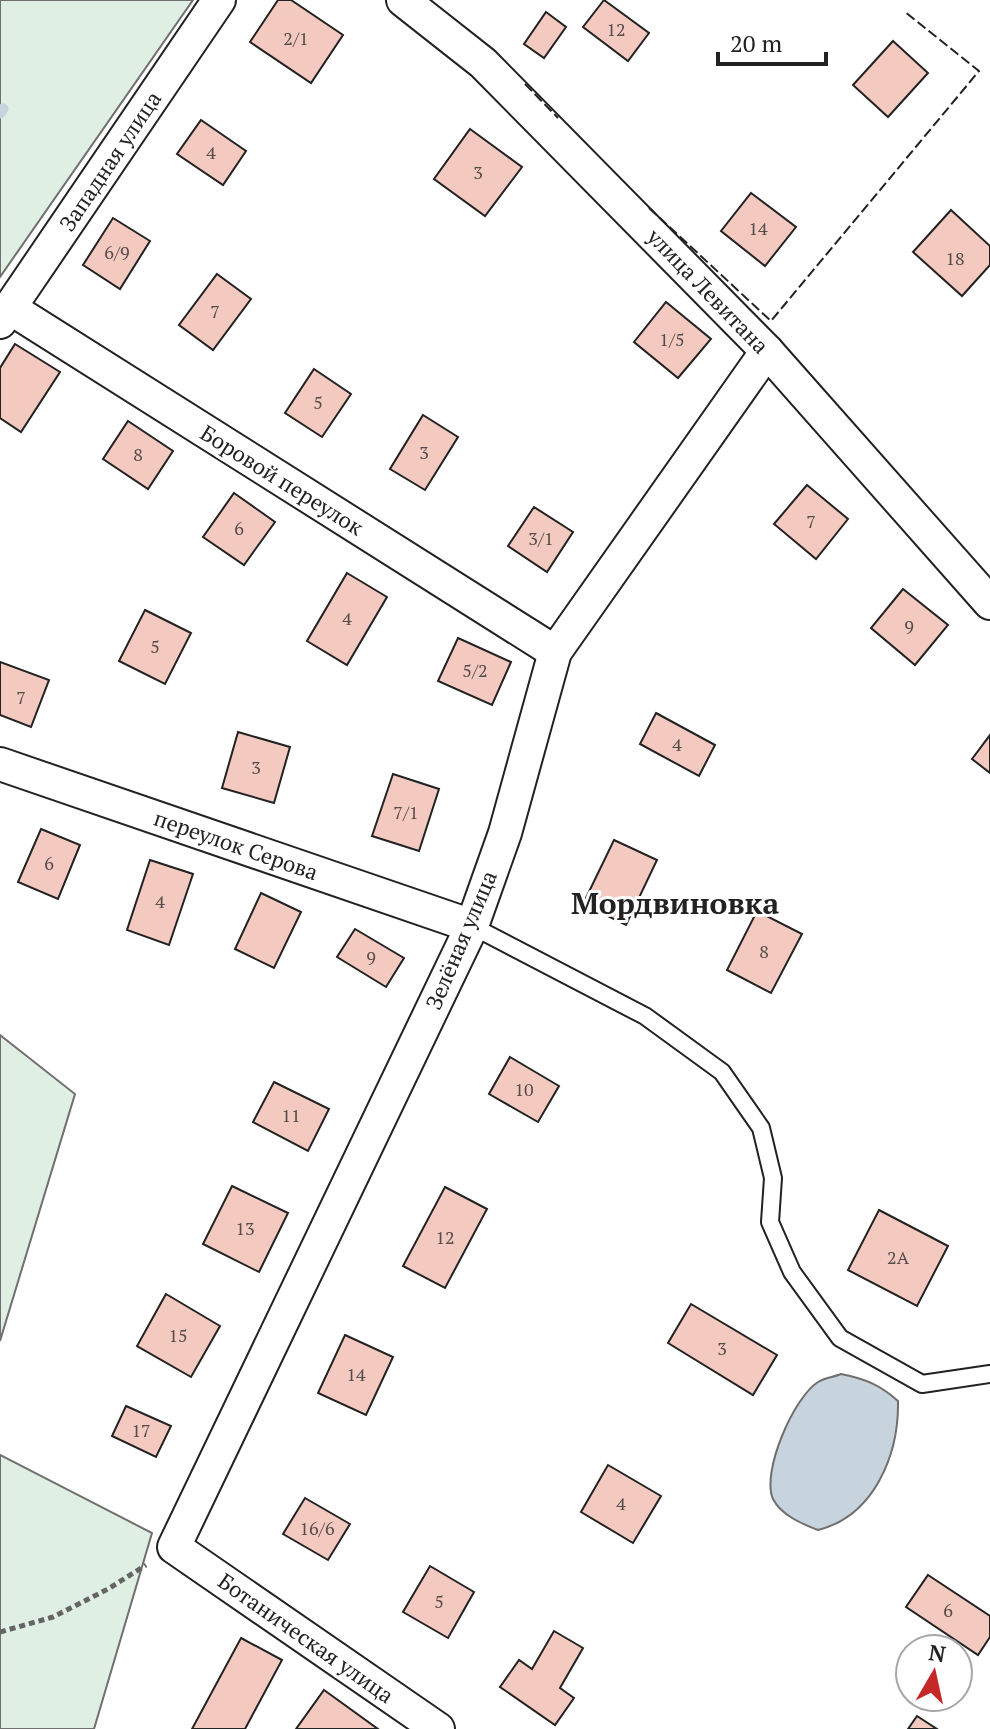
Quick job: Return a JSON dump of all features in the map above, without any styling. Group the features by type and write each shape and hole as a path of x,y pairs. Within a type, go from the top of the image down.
{"street":[{"name":"Западная улица","path":"5,315 219,0"},
{"name":"улица Левитана","path":"403,0 483,63 767,351 990,603"},
{"name":"Боровой переулок","path":"5,315 555,652"},
{"name":"Зелёная улица","path":"174,1547 472,926 505,833 555,652 767,351"},
{"name":"переулок Серова","path":"0,764 472,926"},
{"name":"Ботаническая улица","path":"174,1547 438,1729"}],"lane":[{"path":"472,926 645,1016 722,1072 761,1128 773,1178 770,1222 792,1272 840,1338 922,1384 990,1374"}],"path":[{"path":"0,1632 53,1617 108,1589 174,1547"}],"green space":[{"path":"0,0 193,0 0,277"},
{"path":"0,1035 75,1094 0,1341"},
{"path":"0,1455 152,1533 94,1729 0,1729"}],"shaded area":[{"path":"841,1374 872,1383 898,1401 894,1442 888,1462 868,1497 838,1523 818,1530 792,1518 777,1505 771,1487 772,1471 782,1436 799,1403 818,1382"}],"building":[{"path":"278,0 291,0 343,35 311,83 250,42"},
{"path":"604,0 649,33 628,61 583,27"},
{"path":"546,12 566,27 544,58 524,44"},
{"path":"893,41 928,73 888,117 853,85"},
{"path":"201,120 246,151 223,185 177,154"},
{"path":"470,129 522,167 485,216 434,179"},
{"path":"751,193 796,227 765,266 721,231"},
{"path":"951,210 990,246 990,265 962,296 913,252"},
{"path":"113,218 150,241 120,289 83,265"},
{"path":"217,274 251,299 213,350 179,325"},
{"path":"666,302 711,339 678,378 634,342"},
{"path":"15,344 60,372 21,432 0,418 0,368"},
{"path":"314,369 351,394 322,437 285,413"},
{"path":"423,415 458,437 425,490 390,469"},
{"path":"128,421 173,451 148,489 103,459"},
{"path":"807,485 848,519 816,559 774,524"},
{"path":"234,493 275,522 244,565 203,537"},
{"path":"534,507 573,532 547,572 508,546"},
{"path":"347,573 387,597 347,665 307,641"},
{"path":"903,589 948,625 915,665 871,628"},
{"path":"145,610 191,633 165,684 119,661"},
{"path":"458,638 511,662 492,705 438,681"},
{"path":"0,662 49,680 31,727 0,715"},
{"path":"656,713 715,745 699,776 640,744"},
{"path":"238,732 290,747 274,803 222,788"},
{"path":"990,735 990,773 972,759"},
{"path":"393,774 439,789 419,851 372,836"},
{"path":"41,829 80,845 58,899 18,882"},
{"path":"614,840 657,860 626,925 583,904"},
{"path":"150,860 193,874 169,945 127,930"},
{"path":"261,893 301,912 274,968 235,949"},
{"path":"757,911 802,934 771,993 727,970"},
{"path":"355,929 404,958 386,987 337,957"},
{"path":"510,1057 559,1086 538,1122 489,1094"},
{"path":"274,1082 329,1109 308,1151 253,1122"},
{"path":"232,1186 288,1213 259,1272 203,1244"},
{"path":"445,1187 487,1209 445,1288 403,1266"},
{"path":"879,1210 948,1246 917,1306 848,1270"},
{"path":"166,1294 220,1326 191,1377 137,1346"},
{"path":"691,1304 777,1355 753,1395 668,1343"},
{"path":"345,1335 393,1357 366,1415 318,1393"},
{"path":"126,1406 171,1426 156,1457 112,1436"},
{"path":"608,1465 661,1496 633,1543 581,1512"},
{"path":"305,1498 350,1524 328,1560 283,1534"},
{"path":"430,1566 474,1592 448,1638 403,1612"},
{"path":"928,1575 990,1616 990,1637 978,1655 974,1652 974,1633 945,1633 906,1607"},
{"path":"554,1631 583,1648 560,1688 574,1698 555,1725 500,1687 519,1660 532,1669"},
{"path":"241,1638 282,1660 245,1729 192,1729"},
{"path":"324,1690 378,1729 296,1729"},
{"path":"917,1716 937,1729 908,1729"}],"waterway":[{"path":"0,113 3,109"}],"fence":[{"path":"649,208 771,321 979,71 905,12"},
{"path":"525,84 558,118"}],"district":[{"name":"Мордвиновка","path":"675,904"}]}
